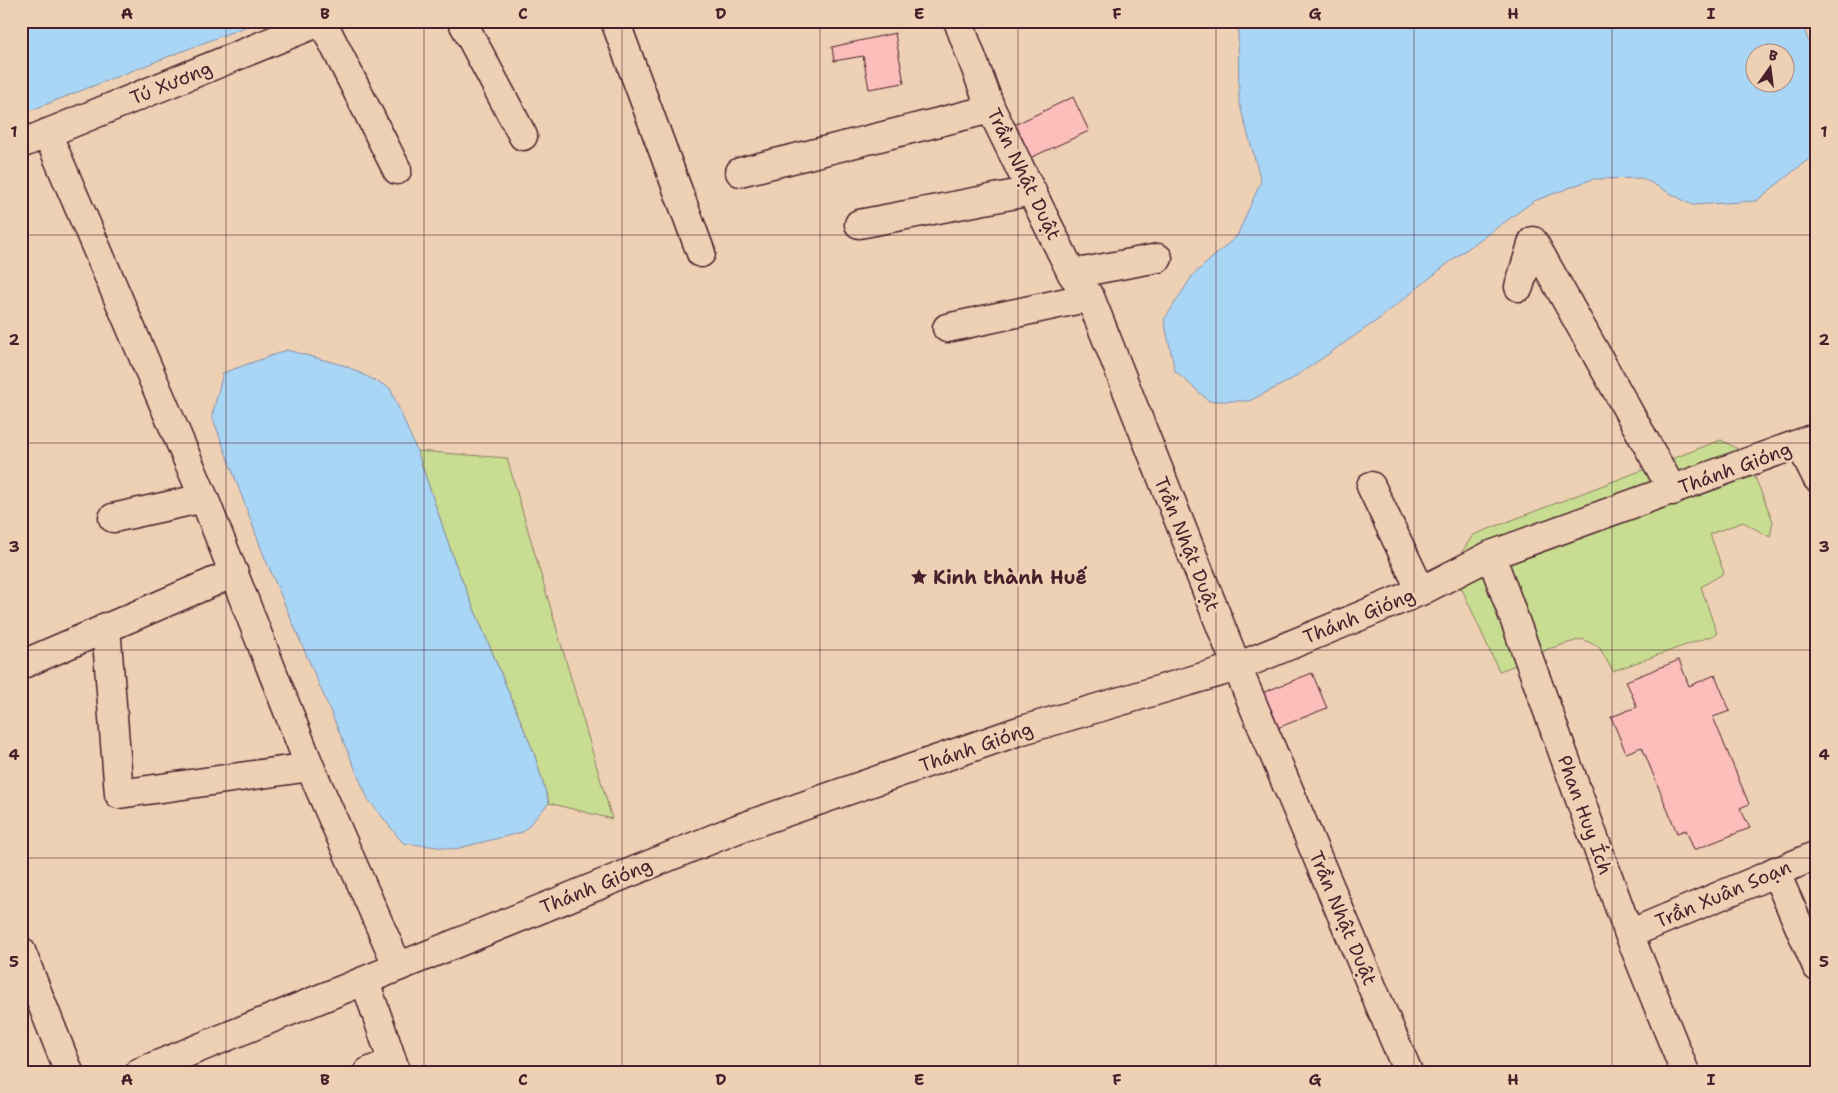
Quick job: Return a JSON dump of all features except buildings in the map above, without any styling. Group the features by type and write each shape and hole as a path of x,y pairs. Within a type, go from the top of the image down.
{"street":[{"name":"Tú Xương","path":"21,144 322,21"},
{"path":"322,21 397,170"},
{"path":"462,21 522,136"},
{"path":"616,21 701,253"},
{"name":"Trần Nhật Duật","path":"958,21 991,109 1072,274 1090,297 1237,666 1408,1072"},
{"path":"740,172 991,109"},
{"path":"47,134 204,498 310,767 398,967"},
{"path":"859,224 1032,190"},
{"path":"1519,286 1533,240 1673,491"},
{"path":"1072,274 1158,258"},
{"path":"947,328 1090,297"},
{"path":"1808,440 1817,478"},
{"name":"Thánh Gióng","path":"140,1072 737,829 1019,731 1237,666 1421,591 1491,555 1673,491 1808,440"},
{"path":"1371,486 1421,591"},
{"path":"113,518 204,498"},
{"name":"Phan Huy Ích","path":"1491,555 1629,934 1685,1072"},
{"path":"21,665 234,573"},
{"path":"106,627 119,794 310,767"},
{"name":"Trần Xuân Soạn","path":"1629,934 1817,855"},
{"path":"1776,872 1817,967"},
{"path":"21,951 69,1072"},
{"path":"365,981 385,1069"}],"green space":[{"path":"1721,440 1745,453 1773,521 1770,537 1743,522 1710,534 1724,573 1701,587 1717,634 1613,671 1599,647 1582,639 1548,649 1525,662 1499,671 1452,567 1473,535"},
{"path":"417,451 507,458 612,819 549,803 534,753 455,563"}],"water":[{"path":"21,21 260,21 21,114"},
{"path":"1240,21 1802,21 1817,70 1817,135 1809,159 1756,201 1692,205 1642,178 1593,179 1534,201 1456,257 1379,319 1289,381 1249,401 1209,401 1175,371 1164,320 1193,275 1237,236 1261,181 1239,102 1238,26"},
{"path":"287,350 346,366 390,388 417,451 455,563 534,753 549,803 523,832 455,849 403,843 368,799 264,556 212,416 223,373"}],"place":[{"name":"Kinh thành Huế","path":"919,577"}]}
